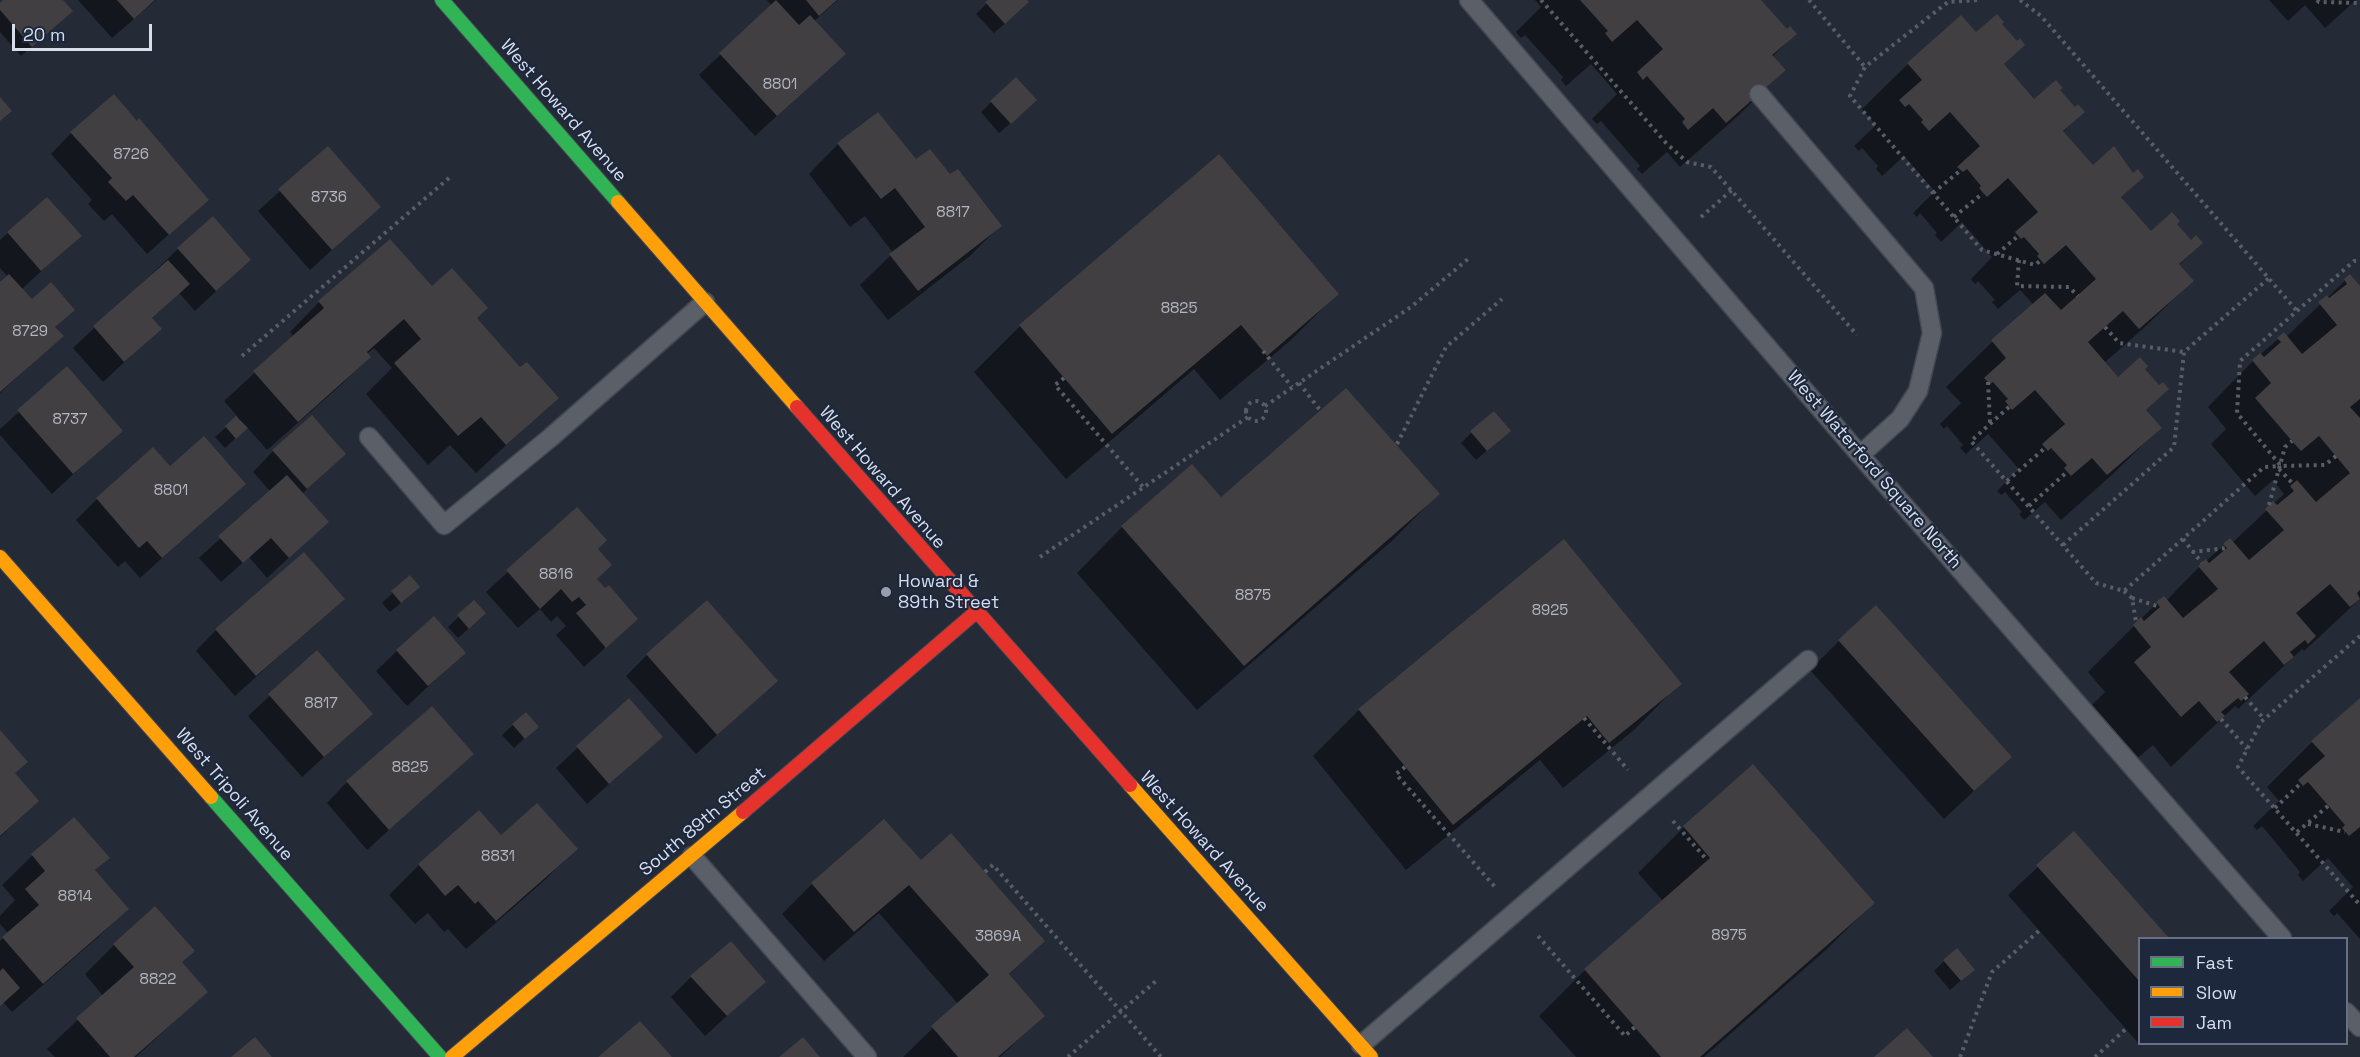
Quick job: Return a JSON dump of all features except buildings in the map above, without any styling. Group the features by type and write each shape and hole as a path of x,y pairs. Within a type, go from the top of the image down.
{"street":[{"name":"West Howard Avenue","path":"442,0 976,612 1366,1051"},
{"name":"West Tripoli Avenue","path":"0,557 440,1057"},
{"name":"South 89th Street","path":"452,1057 692,856 976,612"}],"lane":[{"name":"West Waterford Square North","path":"1469,0 1860,455 2280,937"},
{"path":"1759,94 1924,288 1932,333 1918,391 1900,419 1860,455"},
{"path":"369,437 444,525 550,438 705,302"},
{"path":"1366,1051 1808,660"},
{"path":"692,856 867,1057"},
{"path":"2348,1014 2360,1027"}],"path":[{"path":"1541,0 1666,143 1687,162 1711,167 1857,334"},
{"path":"1809,0 1864,67"},
{"path":"1977,0 1948,2 1864,67 1850,96 1982,250 2035,265 2041,260"},
{"path":"2020,0 2041,16 2297,311"},
{"path":"2317,0 2319,2 2360,3"},
{"path":"1933,193 1961,170"},
{"path":"242,356 449,178"},
{"path":"1675,239 1732,190"},
{"path":"1954,217 1983,193"},
{"path":"1996,254 2019,236"},
{"path":"1265,406 1411,307 1468,259"},
{"path":"2019,260 2017,286 2069,287 2078,296"},
{"path":"2293,484 2237,413 2241,361 2354,261 2360,261"},
{"path":"2063,545 2174,447 2184,352 2269,278"},
{"path":"1397,444 1446,347 1502,299"},
{"path":"2105,327 2120,343 2184,352"},
{"path":"1263,351 1292,387"},
{"path":"1064,378 1055,386 1143,487"},
{"path":"1988,381 1990,423"},
{"path":"1299,383 1320,410"},
{"path":"1260,401 1265,406 1266,416 1260,420 1254,421 1248,417 1246,408 1250,402 1260,401"},
{"path":"2009,407 1971,441 2096,583 2124,591 2132,598 2160,607"},
{"path":"1040,557 1248,417"},
{"path":"2269,505 2285,447 2292,441"},
{"path":"2007,481 2045,448"},
{"path":"2124,591 2264,467 2325,465 2336,456"},
{"path":"2029,506 2067,472"},
{"path":"2182,539 2202,563"},
{"path":"2192,552 2227,548"},
{"path":"2132,598 2136,622"},
{"path":"2360,636 2264,719 2238,767 2360,905"},
{"path":"2245,697 2264,719"},
{"path":"2221,719 2247,749"},
{"path":"2275,808 2301,783"},
{"path":"2297,832 2328,806"},
{"path":"2307,824 2345,832"},
{"path":"985,872 993,865 1161,1057"},
{"path":"1960,1057 1992,972 2041,929"},
{"path":"1068,1057 1156,981"},
{"path":"2095,1057 2127,1028"}],"traffic: fast":[{"path":"442,0 618,202"},
{"path":"211,797 440,1057"}],"traffic: slow":[{"path":"618,202 797,407"},
{"path":"0,557 211,797"},
{"path":"1130,785 1371,1057"},
{"path":"452,1057 743,812"}],"traffic: jam":[{"path":"797,407 1130,785"},
{"path":"743,812 976,612"}],"place":[{"name":"Howard & 89th Street","path":"886,592"}]}
